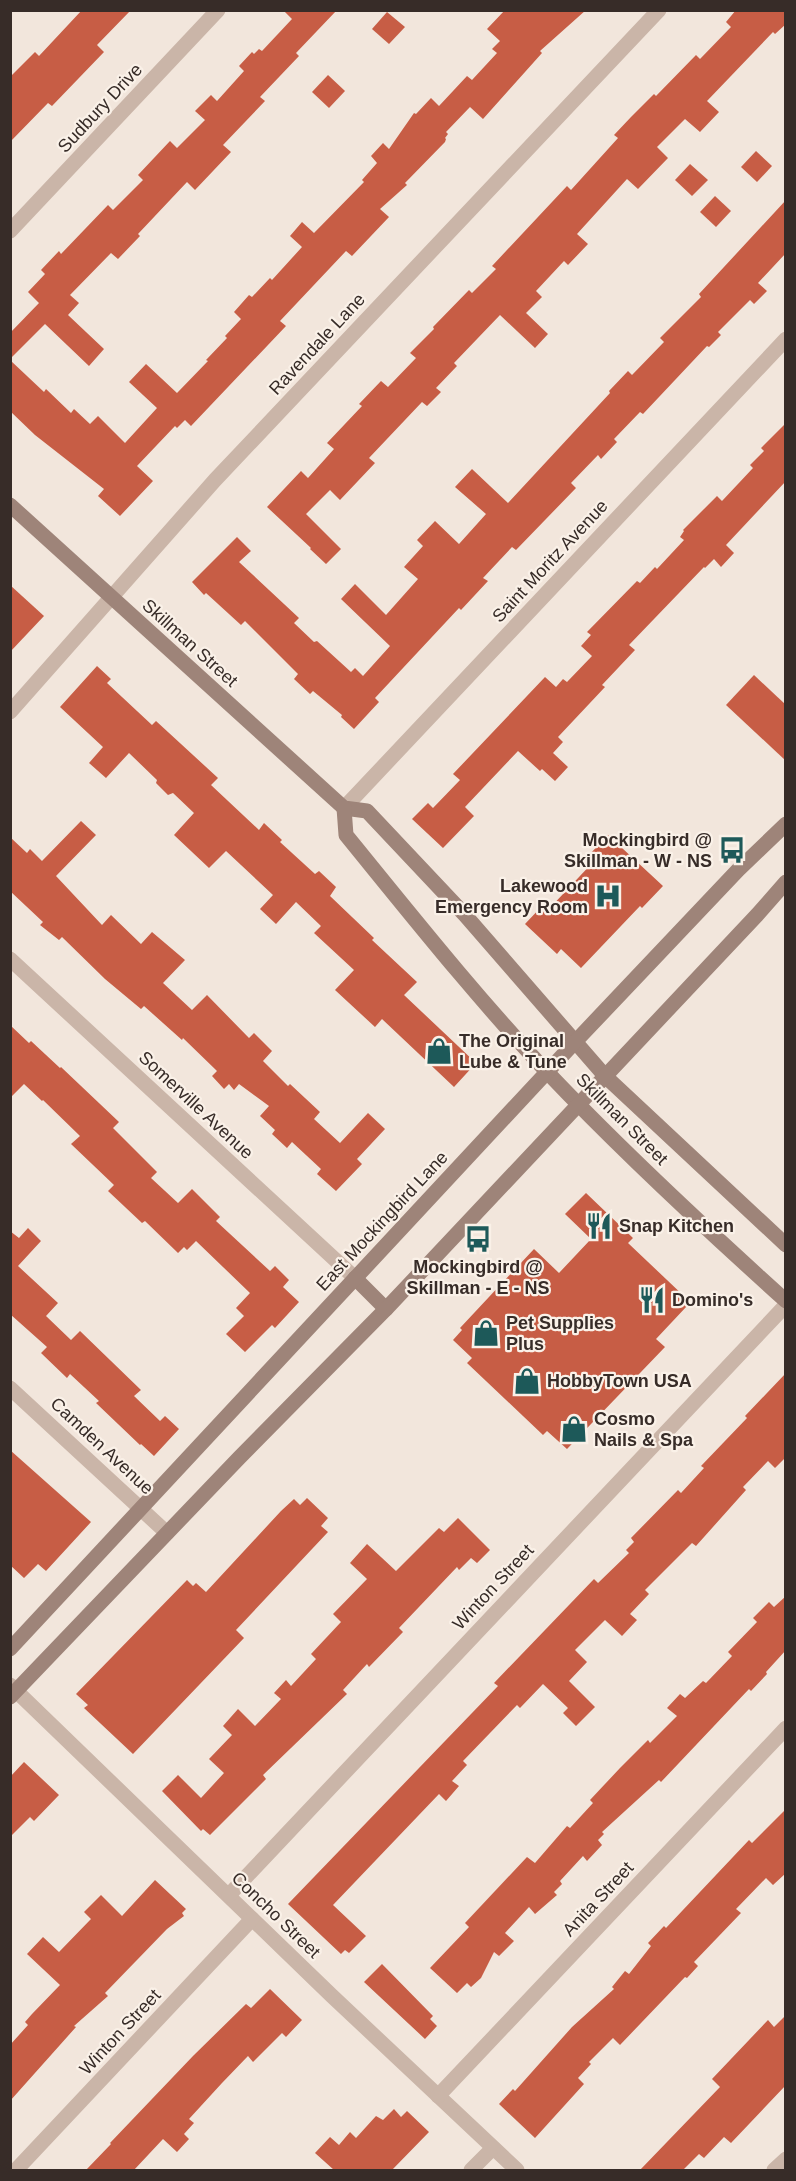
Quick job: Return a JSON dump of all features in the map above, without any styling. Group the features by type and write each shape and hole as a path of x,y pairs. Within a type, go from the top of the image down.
{"main road":[{"name":"Skillman Street","path":"10,505 344,808 367,811 465,915 605,1076 786,1245"},
{"name":"Skillman Street","path":"344,808 346,835 457,970 548,1072 717,1239 786,1303"},
{"name":"East Mockingbird Lane","path":"10,1649 575,1042 732,876 786,824"},
{"path":"12,1691 386,1309 786,882"},
{"path":"355,1278 386,1309"}],"street":[{"name":"Sudbury Drive","path":"10,231 218,10"},
{"name":"Ravendale Lane","path":"10,712 215,480 659,10"},
{"name":"Saint Moritz Avenue","path":"344,808 786,339"},
{"name":"Somerville Avenue","path":"10,959 355,1278"},
{"name":"Winton Street","path":"228,1896 786,1303"},
{"name":"Camden Avenue","path":"10,1388 167,1533"},
{"name":"Concho Street","path":"12,1691 517,2170"},
{"name":"Anita Street","path":"438,2096 786,1728"},
{"name":"Winton Street","path":"16,2170 252,1919"},
{"path":"471,2170 493,2148"},
{"path":"774,2170 786,2159"}],"building":[{"path":"82,10 131,10 97,45 104,52 52,106 48,103 10,142 10,77 35,52 39,56"},
{"path":"283,10 337,10 296,53 299,56 260,97 265,101 223,145 231,152 195,190 187,182 118,259 111,253 70,295 79,303 68,315 104,349 89,366 45,324 10,359 10,333 39,303 28,292 45,274 41,270 59,251 61,254 108,205 113,210 143,180 138,175 170,141 177,148 205,120 195,111 211,95 217,101 244,71 239,66 252,52 254,54 259,49 262,51 292,19"},
{"path":"505,10 586,10 540,51 542,53 483,119 470,107 446,132 448,134 445,142 405,183 407,185 380,209 389,217 352,256 346,251 280,321 286,326 191,426 185,420 177,428 175,426 137,466 153,481 120,516 98,496 104,489 35,435 10,411 10,360 44,392 46,389 71,413 74,409 90,424 98,416 125,443 157,408 129,382 146,364 177,393 208,361 206,360 241,319 234,312 249,295 252,297 270,278 272,280 302,247 290,236 302,222 314,233 364,182 362,180 377,163 371,156 383,143 389,149 414,113 416,114 431,98 439,106 467,76 472,80 497,53 492,49 500,41 487,29"},
{"path":"736,10 786,10 786,24 775,34 773,32 707,101 719,112 700,132 685,119 657,147 668,158 638,189 627,179 577,234 588,244 568,265 564,261 536,291 542,297 526,313 548,334 535,348 500,315 454,363 457,366 436,388 441,392 427,406 422,402 369,458 375,463 340,500 330,490 306,514 341,549 326,564 267,507 301,471 308,478 334,449 327,443 362,406 359,404 381,381 388,387 416,358 410,353 434,329 433,327 469,290 472,293 496,269 492,266 567,186 571,190 618,138 614,135 631,117 654,94 656,96 696,55 700,59 731,27 726,22"},
{"path":"387,12 405,27 389,44 372,29"},
{"path":"328,75 345,91 329,108 312,92"},
{"path":"756,151 772,166 757,182 741,167"},
{"path":"690,164 708,180 692,196 675,180"},
{"path":"715,196 731,211 716,227 700,212"},
{"path":"786,200 786,253 758,283 767,291 754,304 750,300 718,332 721,335 709,347 707,346 643,414 640,412 614,439 617,442 601,459 598,455 571,483 576,488 516,550 512,547 483,578 488,581 461,610 459,608 375,698 379,702 354,729 341,717 342,715 313,691 310,694 294,679 298,674 245,621 241,625 206,593 204,595 192,582 237,537 251,551 239,562 299,618 294,623 351,672 355,668 363,676 390,646 341,599 355,584 386,615 418,579 404,567 423,546 417,540 435,521 459,544 486,514 455,487 472,469 508,503 628,371 632,375 664,342 660,338 701,297 699,294"},
{"path":"786,423 786,481 726,545 734,553 721,567 714,559 704,567 629,645 635,650 602,685 605,687 558,737 563,742 553,753 568,767 555,781 518,751 465,807 474,816 443,848 412,819 428,803 433,808 460,780 453,774 545,677 556,687 563,679 567,682 592,656 581,646 591,635 587,632 637,581 640,583 655,567 657,569 684,540 680,537 683,530 717,496 722,501 753,468 750,465 764,451 761,448"},
{"path":"10,585 44,616 10,652"},
{"path":"97,666 111,679 107,683 152,725 156,721 218,778 211,785 259,830 264,823 282,840 280,842 315,874 319,871 336,887 330,896 417,982 404,995 476,1063 454,1087 382,1019 375,1027 335,990 354,970 314,933 321,926 296,902 276,924 260,909 273,895 226,851 209,868 174,835 194,813 173,793 168,795 156,783 157,780 129,753 106,778 89,763 103,747 60,707"},
{"path":"754,675 786,705 786,761 726,705"},
{"path":"81,821 96,835 56,876 102,925 111,915 141,944 152,932 185,960 163,983 192,1010 207,995 249,1038 254,1033 272,1051 263,1061 288,1086 290,1084 320,1112 314,1119 340,1143 368,1113 385,1129 357,1159 362,1164 336,1191 317,1174 321,1169 292,1142 287,1148 272,1134 275,1130 260,1116 269,1106 239,1084 234,1090 229,1084 224,1089 212,1076 217,1071 183,1038 182,1040 144,1006 141,1009 105,979 62,937 59,940 40,925 43,922 10,891 10,837 27,853 30,849 42,861"},
{"name":"Lakewood Emergency Room","path":"608,835 663,886 642,908 640,906 581,968 561,949 557,954 525,924 543,905 548,910 595,860 589,855"},
{"path":"10,1025 29,1043 31,1041 61,1067 119,1122 113,1128 157,1172 151,1178 178,1203 192,1189 220,1217 216,1221 270,1271 275,1266 289,1280 283,1287 299,1302 275,1328 272,1325 245,1352 226,1334 244,1316 236,1308 250,1293 196,1241 187,1250 184,1247 178,1253 145,1221 142,1223 108,1191 114,1185 71,1144 80,1136 24,1084 10,1098"},
{"path":"586,1193 633,1238 628,1243 686,1298 682,1302 687,1306 656,1339 665,1347 567,1449 547,1431 543,1435 467,1363 472,1358 453,1340 462,1330 460,1328 534,1249 559,1273 591,1239 565,1214"},
{"path":"28,1228 41,1241 18,1266 58,1303 46,1316 71,1340 80,1331 141,1390 134,1396 160,1421 165,1416 179,1429 154,1456 96,1403 99,1401 70,1374 67,1378 41,1353 47,1347 10,1314 10,1231 19,1238"},
{"path":"786,1373 786,1457 775,1468 768,1461 743,1487 746,1490 696,1546 692,1543 645,1590 649,1594 630,1614 637,1620 622,1636 605,1620 575,1650 587,1662 569,1681 595,1707 576,1726 563,1713 568,1708 543,1684 520,1708 517,1705 463,1761 467,1765 452,1781 459,1786 446,1801 439,1794 333,1905 366,1936 349,1953 345,1950 341,1954 288,1904 498,1686 494,1683 594,1579 598,1583 629,1553 626,1550 634,1542 631,1538 678,1490 681,1493 704,1468 701,1466"},
{"path":"10,1450 91,1522 46,1571 38,1564 24,1578 10,1565"},
{"path":"307,1498 328,1518 321,1526 328,1532 236,1630 244,1638 133,1754 84,1708 88,1705 76,1694 187,1580 193,1586 196,1583 206,1592 281,1511 294,1499 300,1505"},
{"path":"458,1518 490,1550 477,1563 471,1558 459,1570 457,1567 399,1628 403,1632 369,1667 367,1664 343,1690 347,1694 263,1775 266,1779 210,1835 203,1829 201,1831 162,1791 178,1775 201,1798 224,1773 209,1759 232,1735 223,1726 238,1709 255,1726 281,1699 274,1693 286,1680 291,1686 316,1659 311,1654 341,1622 333,1614 367,1579 350,1563 367,1544 396,1571 439,1528 444,1532"},
{"path":"786,1596 786,1650 766,1672 767,1674 751,1691 749,1689 661,1782 659,1780 602,1832 604,1834 598,1840 602,1845 587,1861 583,1856 560,1881 562,1884 554,1892 557,1895 535,1914 529,1907 505,1933 514,1941 499,1956 494,1952 481,1978 471,1987 467,1983 457,1993 430,1968 469,1927 465,1923 527,1857 535,1863 567,1826 570,1828 593,1803 590,1800 620,1768 648,1740 650,1743 677,1716 667,1708 680,1694 685,1698 703,1681 706,1683 732,1656 728,1652 757,1622 753,1618 769,1602 774,1607"},
{"path":"24,1762 59,1795 34,1821 30,1817 10,1837 10,1777"},
{"path":"786,1809 786,1873 773,1885 766,1878 736,1909 741,1913 694,1962 698,1966 687,1978 685,1977 620,2045 613,2038 589,2062 591,2064 578,2078 584,2084 535,2138 499,2104 513,2089 515,2091 572,2027 614,1989 612,1987 625,1971 629,1974 651,1946 648,1943 664,1926 666,1928 749,1840 752,1843"},
{"path":"155,1880 186,1909 182,1913 184,1916 167,1929 105,1993 108,1996 74,2026 76,2027 10,2101 10,2045 28,2025 25,2022 60,1985 27,1954 43,1937 59,1952 91,1919 84,1912 101,1895 122,1916"},
{"path":"382,1964 433,2016 430,2019 437,2026 425,2039 364,1982"},
{"path":"270,1989 302,2020 286,2037 282,2033 253,2062 248,2056 222,2083 189,2119 194,2123 184,2134 189,2139 177,2152 163,2139 134,2170 86,2170 193,2056 246,2004 251,2008"},
{"path":"786,2015 786,2085 731,2143 724,2137 704,2158 699,2154 683,2170 640,2170 720,2087 712,2079 768,2020 774,2027"},
{"path":"394,2109 401,2117 407,2111 429,2132 392,2170 334,2170 315,2153 330,2137 339,2145 350,2132 356,2138 376,2116 383,2120"}],"place":[{"name":"Mockingbird @ Skillman - W - NS","path":"732,850"},
{"name":"Lakewood Emergency Room","path":"608,896"},
{"name":"The Original Lube & Tune","path":"439,1051"},
{"name":"Snap Kitchen","path":"599,1226"},
{"name":"Mockingbird @ Skillman - E - NS","path":"478,1239"},
{"name":"Domino's","path":"652,1300"},
{"name":"Pet Supplies Plus","path":"486,1333"},
{"name":"HobbyTown USA","path":"527,1381"},
{"name":"Cosmo Nails & Spa","path":"574,1429"}]}
